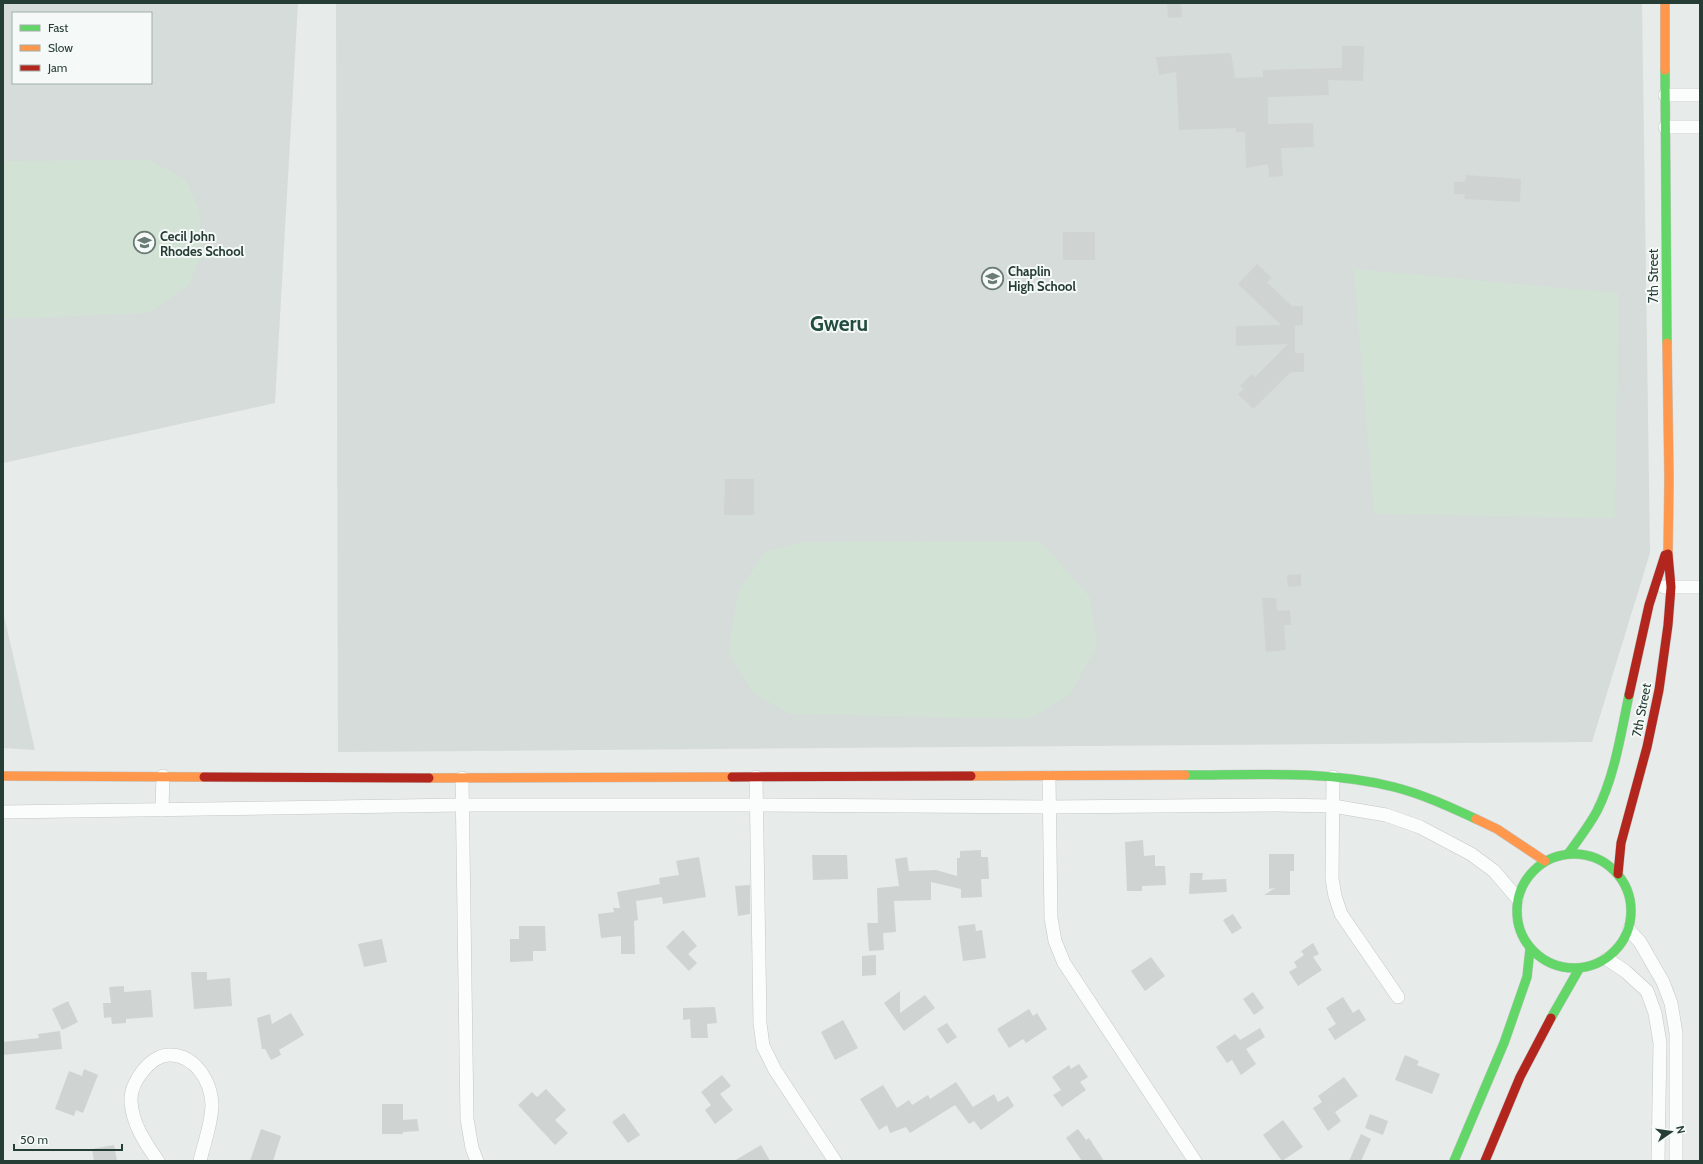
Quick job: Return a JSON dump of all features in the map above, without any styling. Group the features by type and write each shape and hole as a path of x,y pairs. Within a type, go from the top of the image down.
{"main road":[{"name":"7th Street","path":"1618,874 1621,843 1647,747 1660,690 1671,587 1668,548 1669,478 1665,3"},
{"name":"7th Street","path":"1568,854 1587,827 1601,803 1621,733 1644,622 1654,586 1668,548"},
{"path":"3,776 462,778 1049,777 1257,775 1333,777 1394,786 1444,804 1497,829 1545,861"},
{"path":"1568,854 1587,855 1604,862 1618,874 1628,891 1632,911 1629,930 1620,946 1607,959 1579,970 1561,968 1544,961 1530,949 1520,934 1516,916 1518,898 1523,883 1532,870 1545,861 1568,854"},
{"path":"1454,1161 1504,1043 1527,977 1530,949"},
{"path":"1484,1161 1523,1071 1546,1027 1579,970"}],"street":[{"path":"1665,95 1700,95"},
{"path":"1665,127 1700,127"},
{"path":"1654,586 1700,587"},
{"path":"162,810 163,776"},
{"path":"756,777 760,1023 763,1046 775,1070 835,1161"},
{"path":"1049,777 1051,918 1055,941 1064,963 1195,1161"},
{"path":"1333,777 1332,879 1335,896 1341,914 1398,997"},
{"path":"462,778 467,1119 472,1148 477,1161"},
{"path":"3,812 462,806 1333,806 1386,815 1420,827 1472,854 1494,871 1518,898"},
{"path":"1629,930 1640,942 1663,982 1671,1003 1676,1033 1676,1161"},
{"path":"1607,959 1625,970 1647,992 1655,1013 1660,1043 1658,1161"},
{"path":"1647,992 1663,982"},
{"path":"158,1161 136,1125 131,1100 133,1087 144,1068 158,1059 171,1055 184,1059 200,1069 208,1085 212,1104 200,1161"}],"shaded area":[{"name":"Cecil John Rhodes School","path":"3,3 298,3 275,403 3,463"},
{"name":"Chaplin High School","path":"336,3 1642,3 1650,553 1592,742 338,752"},
{"path":"3,612 35,750 3,748"}],"green space":[{"path":"148,160 185,179 199,209 202,252 189,285 149,313 3,319 3,161"},
{"path":"1354,269 1618,293 1615,518 1374,514"},
{"path":"1040,541 1090,597 1097,646 1070,694 1029,719 790,714 753,693 728,651 739,591 765,552 802,542"}],"building":[{"path":"1167,3 1181,3 1182,17 1168,18"},
{"path":"1342,46 1364,46 1363,81 1328,80 1329,95 1268,97 1268,124 1313,123 1314,147 1281,148 1283,176 1269,177 1268,164 1246,168 1245,132 1236,132 1236,128 1179,130 1176,72 1159,75 1156,57 1231,53 1235,78 1263,77 1263,70 1342,68"},
{"path":"1466,175 1521,179 1520,202 1464,199 1465,194 1454,194 1454,182 1465,182"},
{"path":"1063,232 1095,232 1095,260 1063,260"},
{"path":"1257,264 1272,278 1267,282 1292,306 1303,306 1303,325 1295,326 1295,353 1304,353 1304,372 1291,372 1253,409 1238,394 1244,389 1240,386 1252,374 1255,377 1288,344 1236,346 1236,326 1281,325 1238,284"},
{"path":"725,479 754,479 754,515 724,515"},
{"path":"1301,574 1301,586 1288,587 1287,575"},
{"path":"1262,598 1276,598 1277,611 1290,610 1291,625 1284,625 1286,650 1266,652"},
{"path":"1143,840 1144,856 1155,855 1155,866 1165,866 1166,885 1142,886 1142,891 1127,891 1125,842"},
{"path":"981,850 981,857 988,857 989,879 981,879 982,897 961,898 961,889 931,882 931,900 894,901 896,932 883,933 884,950 869,951 867,923 878,923 877,888 899,886 895,859 907,857 909,871 936,870 957,876 957,858 960,858 960,851"},
{"path":"1269,854 1294,854 1294,871 1290,871 1290,895 1264,895 1275,888 1269,889"},
{"path":"812,855 847,855 848,879 813,880"},
{"path":"699,857 706,897 663,904 662,897 636,901 638,920 634,921 635,954 621,954 621,936 601,938 598,914 614,912 613,908 620,908 617,892 660,884 659,878 679,875 676,861"},
{"path":"1190,873 1203,873 1202,880 1226,879 1227,892 1189,894"},
{"path":"750,885 750,914 738,916 735,886"},
{"path":"1233,914 1242,928 1232,934 1223,920"},
{"path":"975,924 976,931 982,930 986,958 963,961 958,926"},
{"path":"519,926 545,926 546,951 533,951 533,961 510,962 510,939 519,939"},
{"path":"683,930 697,946 688,954 697,963 689,971 666,947"},
{"path":"382,939 387,962 364,967 358,944"},
{"path":"1313,943 1319,954 1313,957 1322,970 1298,986 1289,972 1297,967 1294,962 1304,955 1301,951"},
{"path":"876,955 876,975 862,976 862,956"},
{"path":"1151,957 1165,976 1145,991 1131,971"},
{"path":"191,972 207,972 207,980 230,978 232,1006 194,1009"},
{"path":"124,986 124,992 151,990 153,1017 126,1019 126,1023 112,1024 111,1017 104,1018 103,1003 111,1003 109,987"},
{"path":"900,991 900,1013 925,995 935,1008 904,1031 884,1003"},
{"path":"1253,992 1264,1008 1254,1015 1243,999"},
{"path":"1343,997 1353,1013 1359,1009 1366,1020 1335,1040 1328,1029 1336,1024 1326,1008"},
{"path":"68,1001 78,1022 62,1030 52,1009"},
{"path":"715,1007 717,1023 707,1024 708,1038 691,1038 690,1019 683,1020 683,1008"},
{"path":"1029,1009 1033,1016 1037,1013 1047,1029 1026,1043 1023,1039 1009,1048 997,1029"},
{"path":"291,1013 304,1035 279,1050 281,1055 271,1060 265,1049 262,1049 257,1018 270,1014 272,1024"},
{"path":"843,1020 858,1048 835,1060 821,1032"},
{"path":"947,1023 957,1037 947,1044 937,1029"},
{"path":"1260,1028 1265,1037 1246,1049 1256,1064 1241,1075 1232,1060 1227,1063 1216,1047 1235,1034 1240,1040"},
{"path":"60,1031 62,1049 3,1055 3,1042 39,1038 38,1034"},
{"path":"1405,1055 1419,1061 1417,1065 1440,1074 1432,1094 1395,1080"},
{"path":"1079,1064 1088,1077 1080,1082 1086,1090 1062,1107 1053,1095 1061,1090 1052,1077 1069,1065 1071,1069"},
{"path":"84,1069 98,1075 83,1113 76,1110 74,1116 55,1109 69,1071 82,1076"},
{"path":"722,1075 731,1086 720,1094 733,1110 715,1124 705,1110 711,1105 701,1092"},
{"path":"1344,1077 1358,1096 1335,1112 1341,1121 1328,1131 1313,1108 1322,1102 1318,1096"},
{"path":"956,1082 973,1107 994,1094 998,1102 1008,1096 1014,1106 981,1130 974,1121 969,1124 955,1105 910,1133 906,1127 890,1133 887,1125 879,1130 860,1099 883,1085 897,1108 909,1100 912,1105 928,1095 930,1099"},
{"path":"546,1089 566,1110 555,1120 568,1133 555,1145 518,1105 532,1092 537,1097"},
{"path":"382,1104 403,1104 403,1120 417,1119 419,1131 403,1132 403,1134 382,1134"},
{"path":"624,1113 640,1135 628,1143 612,1122"},
{"path":"1370,1114 1388,1121 1383,1135 1365,1128"},
{"path":"1283,1120 1303,1147 1282,1161 1263,1135"},
{"path":"261,1129 281,1136 273,1161 250,1161"},
{"path":"1078,1129 1086,1140 1089,1138 1104,1161 1082,1161 1066,1138"},
{"path":"1361,1134 1371,1139 1361,1161 1349,1161"},
{"path":"114,1145 117,1161 94,1161 92,1149"},
{"path":"761,1145 770,1161 734,1161"}],"traffic: fast":[{"path":"1665,70 1667,343"},
{"path":"1568,854 1597,811 1603,797 1617,754 1629,695"},
{"path":"1185,775 1264,774 1342,778 1394,787 1415,793 1476,819"},
{"path":"1574,854 1596,858 1615,870 1627,889 1631,911 1627,933 1615,952 1596,964 1574,968 1552,964 1533,952 1521,933 1517,911 1521,889 1533,870 1552,858 1574,854"},
{"path":"1454,1161 1504,1043 1527,977 1530,949"},
{"path":"1551,1018 1579,969"}],"traffic: slow":[{"path":"1665,3 1665,70"},
{"path":"1667,343 1669,479 1668,554"},
{"path":"971,776 1185,775"},
{"path":"3,776 204,777"},
{"path":"429,778 732,777"},
{"path":"1476,819 1497,829 1545,861"}],"traffic: jam":[{"path":"1618,874 1621,843 1647,747 1659,690 1668,625 1671,587 1668,554"},
{"path":"1629,695 1649,605 1665,555"},
{"path":"732,777 971,776"},
{"path":"204,777 429,778"},
{"path":"1485,1161 1520,1077 1551,1018"}],"place":[{"name":"Cecil John Rhodes School","path":"144,243"},
{"name":"Chaplin High School","path":"992,278"}],"district":[{"name":"Gweru","path":"839,323"}]}
